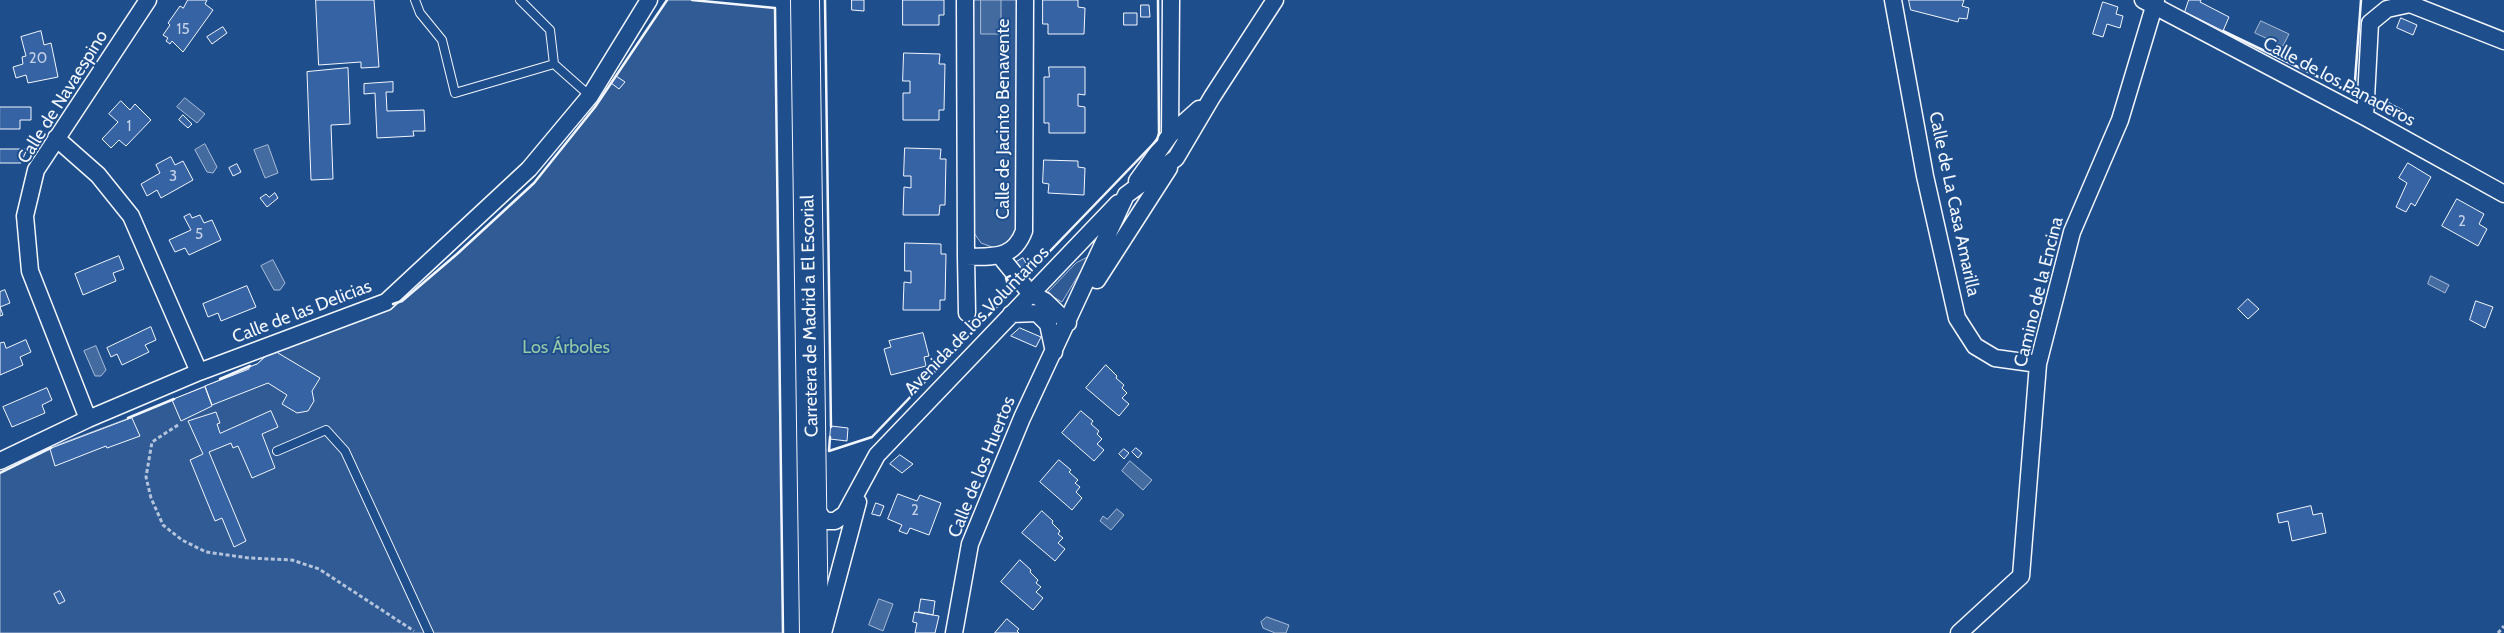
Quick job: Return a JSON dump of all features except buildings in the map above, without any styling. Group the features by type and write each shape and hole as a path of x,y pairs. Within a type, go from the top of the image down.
{"highway":[{"name":"Carretera de Madrid a El Escorial","path":"792,0 797,633"},
{"name":"Carretera de Madrid a El Escorial","path":"805,0 814,633"}],"street":[{"name":"Calle de Navaespino","path":"88,419 30,271 25,216 36,170 148,0"},
{"name":"Calle de las Delicias","path":"0,461 88,419 199,372 386,302 529,169 590,96 649,0"},
{"path":"965,0 967,314"},
{"name":"Calle de Jacinto Benavente","path":"1000,256 1019,245 1024,231 1025,0"},
{"path":"1170,135 1171,0"},
{"name":"Avenida de los Voluntarios","path":"812,505 822,519 835,521 840,518 850,507 878,455 1030,293 1126,196 1176,158 1212,97 1275,0"},
{"name":"Calle de La Casa Amarilla","path":"1893,0 1925,176 1957,318 1975,346 1995,358 2038,364"},
{"name":"Camino de la Encina","path":"1959,633 2021,576 2038,364 2072,232 2120,120 2151,2"},
{"name":"Calle de los Panaderos","path":"2151,2 2364,116 2504,194"},
{"path":"2364,116 2370,23 2387,9 2410,4 2504,40"},
{"name":"Avenida de los Voluntarios","path":"1126,196 1170,135 1212,97"},
{"path":"56,138 98,175 131,216 199,372"},
{"name":"Calle de los Huertos","path":"1068,323 1176,158"},
{"name":"Calle de los Huertos","path":"954,633 970,544 1022,418 1126,196"},
{"path":"966,257 1000,256 1030,293 1045,301 1068,323"},
{"path":"1011,314 1037,313 1048,324 1054,352"},
{"name":"Avenida de los Voluntarios","path":"823,633 864,478"}],"lane":[{"path":"415,0 420,13 442,40 455,93 554,64"},
{"path":"520,0 550,30 554,64 590,96"},
{"path":"277,452 326,430 345,451 428,633"}],"path":[{"path":"178,425 152,442 146,476 151,498 163,525 182,540 206,552 249,558 292,560 319,569 417,633"},
{"path":"2498,633 2504,626"}],"shaded area":[{"path":"667,0 692,0 775,8 783,633 0,633 0,473 41,451 132,417 257,364 275,348 402,301 457,254 534,183 595,107"},
{"path":"972,0 1017,0 1017,229 1010,243 995,248 981,243 972,230"},
{"path":"981,0 1001,0 1001,34 981,34"},
{"path":"2261,21 2289,34 2283,46 2255,33"},
{"path":"185,98 205,114 197,123 177,107"},
{"path":"205,144 217,167 213,173 207,172 195,150"},
{"path":"268,145 278,173 265,178 254,150"},
{"path":"1090,256 1062,302 1047,293 1076,263"},
{"path":"273,260 285,283 280,290 274,290 261,266"},
{"path":"2431,276 2449,285 2445,293 2428,284"},
{"path":"96,346 106,370 101,376 95,376 84,351"},
{"path":"1130,461 1152,480 1143,490 1122,471"},
{"path":"1117,509 1124,515 1111,530 1100,521 1103,516 1107,519"},
{"path":"879,599 893,604 883,631 869,625"},
{"path":"1267,617 1289,625 1286,633 1275,633 1263,628 1261,622"}],"wall":[{"path":"393,304 402,301 457,254 534,183 595,107 667,0"},
{"path":"692,0 775,8 783,633"},
{"path":"825,0 831,427"},
{"path":"1021,272 1027,275 1157,140 1159,133 1158,0"},
{"path":"2223,31 2354,94 2361,0"},
{"path":"830,437 829,451 872,437 1010,293 1006,278 1010,276"},
{"path":"220,379 250,366"},
{"path":"128,418 174,399"},
{"path":"0,473 51,448"}],"park label":[{"name":"Los Árboles","path":"566,348"}]}
